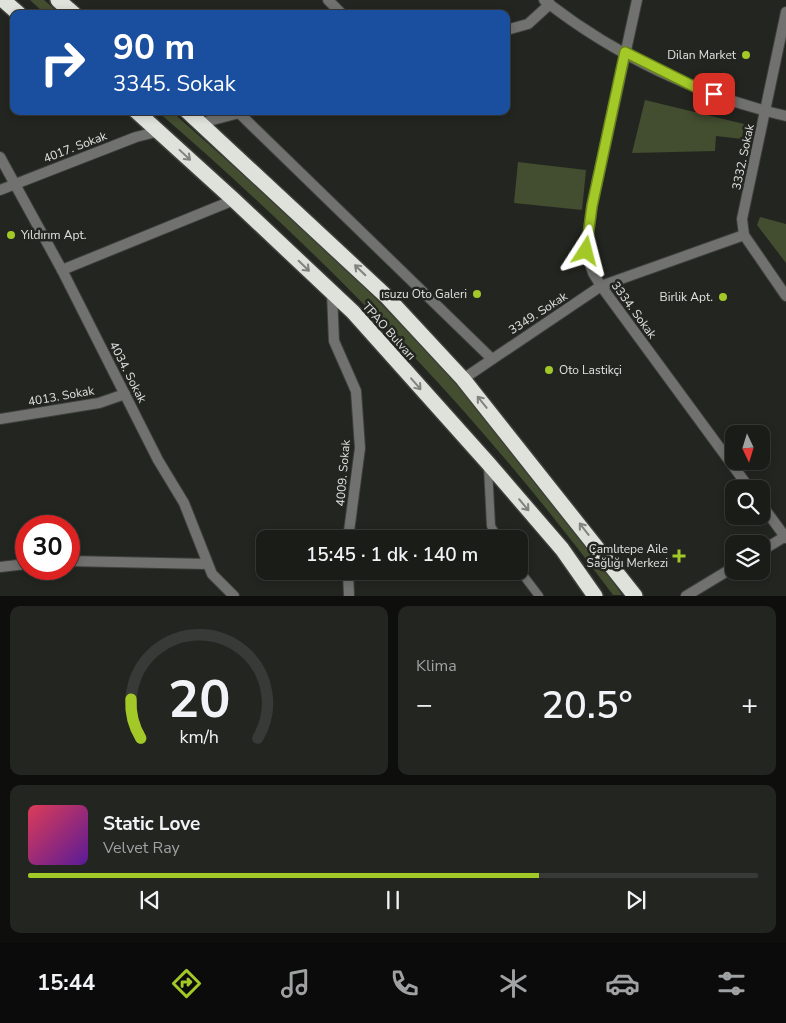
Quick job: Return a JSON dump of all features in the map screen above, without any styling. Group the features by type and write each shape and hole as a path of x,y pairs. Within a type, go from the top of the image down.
{"highway":[{"path":"3,0 15,10"},
{"path":"58,0 69,10"},
{"name":"TPAO Bulvarı","path":"141,115 353,312 488,462 562,549 595,596"},
{"name":"TPAO Bulvarı","path":"192,115 386,296 463,379 635,596"}],"street":[{"path":"328,0 338,10"},
{"name":"3334. Sokak","path":"637,0 592,206 586,251 593,273 601,286 743,480"},
{"path":"510,29 528,24 547,2 625,52 697,88 786,116"},
{"name":"3332. Sokak","path":"744,235 742,219 786,12"},
{"path":"201,123 235,115"},
{"path":"246,115 491,358"},
{"name":"4017. Sokak","path":"0,190 136,137 160,131"},
{"name":"4034. Sokak","path":"0,157 13,184 62,270 158,460 184,503 212,574 234,596"},
{"path":"62,270 234,200"},
{"path":"744,235 786,296"},
{"name":"3349. Sokak","path":"463,379 491,358 601,286 744,235"},
{"name":"4009. Sokak","path":"332,293 334,341 356,391 360,448 349,530"},
{"name":"4013. Sokak","path":"0,419 99,403 125,394"},
{"path":"770,516 786,537 770,546"},
{"path":"80,561 207,564"},
{"path":"0,567 15,565"},
{"path":"686,596 725,572"},
{"path":"348,580 349,596"}],"lane":[{"path":"488,462 491,526 493,530"},
{"path":"527,580 539,596"}],"green space":[{"path":"30,0 44,0 55,10 41,10"},
{"path":"645,100 744,124 742,139 716,136 715,151 632,153"},
{"path":"162,115 176,115 269,198 364,287 434,359 501,435 563,514 622,595 613,595 562,528 509,464 455,401 399,341 341,281 220,167"},
{"path":"518,162 586,170 582,210 514,203"},
{"path":"760,217 786,224 786,263 757,225"}],"place":[{"name":"Dilan Market","path":"746,55"},
{"name":"Yıldırım Apt.","path":"11,235"},
{"name":"ısuzu Oto Galeri","path":"477,294"},
{"name":"Birlik Apt.","path":"723,297"},
{"name":"Oto Lastikçi","path":"549,370"},
{"name":"Çamlıtepe Aile Sağlığı Merkezi","path":"679,556"}],"route":[{"path":"586,251 592,206 625,52 697,88 714,94"}]}
